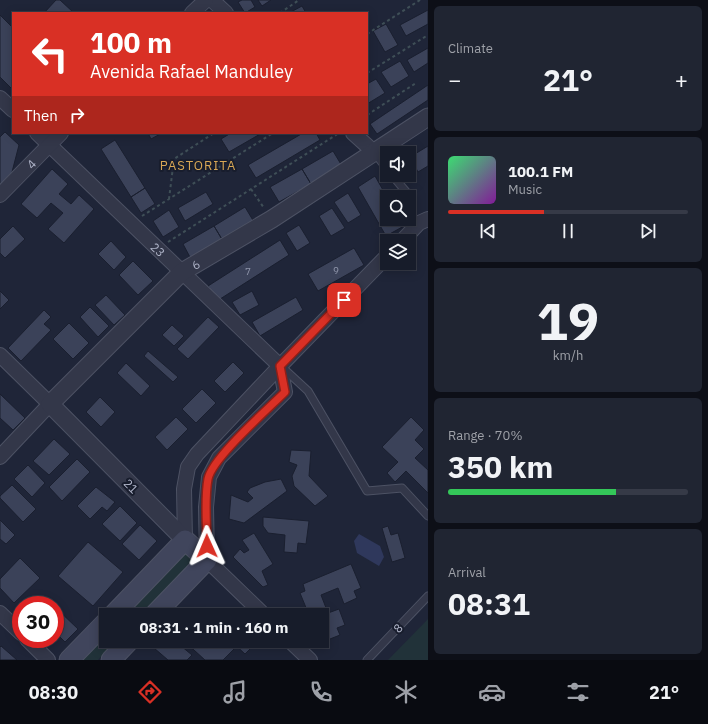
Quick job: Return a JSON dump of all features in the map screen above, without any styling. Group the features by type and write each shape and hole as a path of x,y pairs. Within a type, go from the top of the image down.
{"main road":[{"name":"21","path":"185,540 207,560"},
{"path":"120,608 185,540"},
{"path":"161,608 207,560"},
{"path":"70,660 99,629"},
{"path":"111,660 122,648"}],"street":[{"path":"193,12 206,0"},
{"path":"212,0 225,12"},
{"path":"0,98 12,109"},
{"name":"6","path":"0,457 50,404 182,272 272,219 428,117"},
{"name":"23","path":"38,134 280,366"},
{"name":"4","path":"0,195 61,134"},
{"path":"354,134 374,152"},
{"path":"409,234 419,223 428,219"},
{"path":"185,540 184,489 188,467 197,454 380,263"},
{"name":"21","path":"0,355 185,540"},
{"path":"207,560 206,507 208,477 219,458 285,392 280,366"},
{"name":"21","path":"207,560 257,608"},
{"path":"0,613 12,624"},
{"path":"36,648 48,660"},
{"path":"297,648 310,660"}],"lane":[{"path":"374,152 380,160"},
{"path":"398,182 405,190"},
{"path":"280,366 308,391 367,491 402,488 428,516"},
{"name":"8","path":"367,660 428,596"}],"path":[{"path":"282,12 300,0"},
{"path":"368,33 420,0"},
{"path":"368,72 428,35"},
{"path":"368,114 416,83"},
{"path":"169,199 174,159 212,134"},
{"path":"131,223 271,134"},
{"path":"145,237 169,242 337,134"},
{"path":"251,189 272,219"}],"shaded area":[{"path":"183,553 190,554 192,562 148,608 130,608"},
{"path":"428,619 428,660 388,660"},
{"path":"99,639 99,648 109,648 98,660 79,660"}],"water":[{"path":"359,534 380,546 384,557 379,566 357,553 354,541"}],"building":[{"path":"56,0 60,0 73,12 45,12"},
{"path":"242,0 251,0 255,7 244,12 238,2"},
{"path":"258,0 271,0 262,6"},
{"path":"302,6 305,12 291,12"},
{"path":"428,10 428,24 406,36 400,25"},
{"path":"0,15 12,27 12,89 0,77"},
{"path":"386,24 398,45 385,52 373,31"},
{"path":"428,48 428,63 414,72 407,60"},
{"path":"400,61 409,76 391,87 381,72"},
{"path":"376,79 385,93 368,103 368,83"},
{"path":"428,85 428,100 377,134 370,124"},
{"path":"5,132 19,145 12,172 0,185 0,137"},
{"path":"148,134 160,134 151,139"},
{"path":"229,134 260,134 229,152 221,139"},
{"path":"301,134 317,134 320,140 256,178 248,165"},
{"path":"115,140 145,188 131,197 101,149"},
{"path":"428,146 428,166 418,172 416,168 416,153"},
{"path":"333,151 342,166 311,184 302,169"},
{"path":"52,169 68,184 59,194 71,204 79,195 94,209 64,243 48,229 63,213 51,203 37,218 21,204"},
{"path":"302,169 311,184 279,202 270,187"},
{"path":"375,176 383,190 380,190 380,226 358,187"},
{"path":"145,188 155,204 141,213 131,197"},
{"path":"206,192 213,204 185,221 178,208"},
{"path":"348,193 361,215 348,223 334,202"},
{"path":"245,207 254,222 223,241 214,226"},
{"path":"332,208 345,228 331,236 319,216"},
{"path":"169,210 179,227 163,237 153,221"},
{"path":"299,225 310,243 297,251 286,233"},
{"path":"13,226 25,239 5,258 0,253 0,239"},
{"path":"214,226 223,241 191,259 183,244"},
{"path":"380,226 404,226 390,234 385,234"},
{"path":"280,240 289,255 217,301 208,286"},
{"path":"111,241 126,257 114,270 98,254"},
{"path":"354,248 364,265 318,291 308,274"},
{"path":"133,261 153,281 138,295 119,275"},
{"path":"0,291 9,300 0,309"},
{"path":"252,291 259,305 240,315 232,302"},
{"path":"106,295 125,315 114,325 95,305"},
{"path":"296,297 303,310 260,336 252,322"},
{"path":"90,307 109,326 98,337 80,317"},
{"path":"44,310 51,317 44,324 51,330 21,361 8,348"},
{"path":"208,317 219,327 188,359 177,349"},
{"path":"69,323 89,343 73,359 53,339"},
{"path":"172,325 184,336 174,346 162,335"},
{"path":"148,351 178,377 173,382 144,356"},
{"path":"233,362 244,373 225,392 214,381"},
{"path":"126,363 150,386 141,396 117,373"},
{"path":"202,389 216,403 196,423 182,409"},
{"path":"0,394 25,418 13,430 0,418"},
{"path":"100,397 115,412 101,427 86,412"},
{"path":"176,417 188,429 167,450 155,437"},
{"path":"411,417 424,430 415,440 424,449 415,458 428,470 428,493 406,471 395,482 387,473 398,462 382,447"},
{"path":"54,439 70,454 49,475 33,461"},
{"path":"291,450 311,451 309,476 328,496 315,506 294,486 292,476 297,465 289,462"},
{"path":"77,459 90,472 62,501 49,487"},
{"path":"28,465 45,483 32,497 14,479"},
{"path":"281,479 287,491 244,523 229,519 231,495 248,502 253,498 247,492 250,488 265,482"},
{"path":"12,485 36,509 23,522 0,498 0,496"},
{"path":"96,487 115,502 107,511 102,507 90,519 77,506"},
{"path":"120,506 137,523 120,541 102,524"},
{"path":"263,517 309,521 306,544 298,543 297,553 284,552 285,535 268,533 263,526"},
{"path":"0,520 15,535 6,544 0,539"},
{"path":"140,525 157,541 139,560 122,544"},
{"path":"388,526 391,535 398,533 405,558 392,562 382,528"},
{"path":"254,533 273,564 262,571 268,585 263,587 233,557 240,549 244,553 249,550 242,540"},
{"path":"88,542 123,572 93,606 58,576"},
{"path":"20,558 40,578 21,596 12,596 12,601 0,588 0,579"},
{"path":"351,564 361,588 354,591 357,598 344,604 338,588 321,595 326,608 306,608 300,593 305,591 303,584"},
{"path":"339,609 345,625 337,628 340,635 329,639 329,613"},
{"path":"64,616 78,629 65,642 64,641"},
{"path":"1,646 17,660 0,660"},
{"path":"154,648 184,648 192,655 187,660 168,660"},
{"path":"192,648 234,649 223,660 205,660"},
{"path":"239,648 251,648 245,654"}],"district":[{"name":"PASTORITA","path":"198,165"}],"route":[{"path":"207,546 206,507 208,477 219,458 285,392 280,366 344,300"}]}
